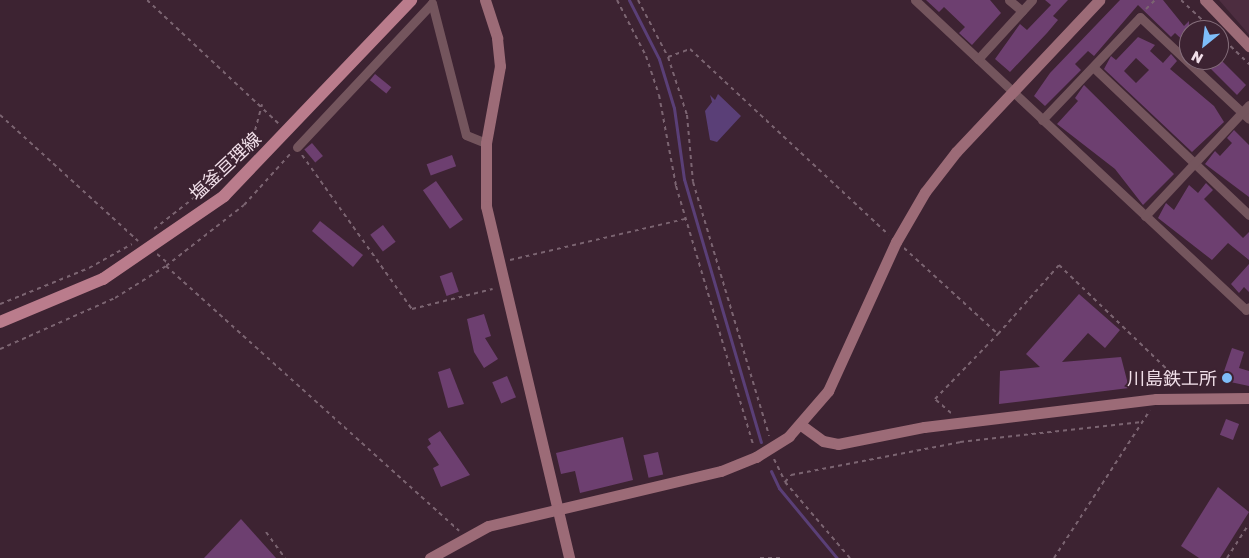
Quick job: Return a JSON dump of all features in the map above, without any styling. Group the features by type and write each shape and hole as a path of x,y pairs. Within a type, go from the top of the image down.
{"main road":[{"name":"塩釜亘理線","path":"0,322 88,286 151,249 224,196 411,0"}],"street":[{"path":"485,0 497,38 500,66 486,143 486,206 569,558"},
{"path":"915,0 1246,310 1249,307"},
{"path":"1010,0 1022,11"},
{"path":"978,59 1032,0"},
{"path":"430,558 488,526 721,471 756,457 772,448 801,425 836,375 896,242 937,174 1099,0"},
{"path":"1205,0 1249,46"},
{"path":"296,147 432,3 466,135 486,143"},
{"path":"1042,120 1140,17 1246,116"},
{"path":"1093,67 1249,215"},
{"path":"1145,216 1194,164 1246,116 1249,105"},
{"path":"801,425 823,441 838,444 962,422 1156,399 1179,397 1249,398"}],"path":[{"path":"147,0 262,104 285,133"},
{"path":"617,0 646,56 658,95 685,219 756,457"},
{"path":"638,0 668,57 686,115 693,182 772,448 786,482 850,558"},
{"path":"1140,17 1155,0"},
{"path":"1181,0 1202,20"},
{"path":"1229,45 1249,64"},
{"path":"668,57 690,49 896,242 998,334"},
{"path":"148,234 195,197 253,138 262,104"},
{"path":"0,115 139,240 89,268 0,304"},
{"path":"0,348 115,298 167,265 244,205 296,147 368,241 412,309 505,286"},
{"path":"500,262 685,219"},
{"path":"151,249 466,537"},
{"path":"962,422 935,399 998,334 1059,265 1180,381 1179,397"},
{"path":"1054,558 1156,399"},
{"path":"786,482 791,475 951,443 1142,422"},
{"path":"1227,558 1249,524"},
{"path":"266,532 285,558"},
{"path":"760,558 782,558"}],"shaded area":[{"path":"1219,0 1249,0 1249,35 1246,31"},
{"path":"718,94 741,116 717,142 710,140 705,111 712,102 710,95 715,100"}],"building":[{"path":"926,0 990,0 1001,13 972,45 959,33 965,27 944,7 939,12"},
{"path":"1045,0 1068,0 1053,16 1058,20 1010,72 995,59 1020,24 1027,30 1051,5"},
{"path":"1120,0 1163,0 1179,20 1179,37 1175,33 1171,37 1138,5 1094,56 1088,51 1075,64 1081,70 1045,106 1034,96 1050,73"},
{"path":"1138,37 1155,45 1150,51 1163,63 1171,54 1177,61 1170,69 1214,106 1224,122 1192,152 1104,69 1111,56 1116,60","holes":["1136,58 1149,70 1136,83 1124,71"]},
{"path":"1229,68 1246,85 1237,95 1212,70 1229,70"},
{"path":"375,74 391,87 386,93 370,80"},
{"path":"1084,85 1174,174 1143,205 1115,169 1057,124 1078,101 1075,98"},
{"path":"1234,130 1249,145 1249,197 1205,164 1215,151 1220,156 1232,143 1227,138"},
{"path":"312,143 323,156 315,162 304,149"},
{"path":"452,155 456,166 431,176 427,164"},
{"path":"436,181 463,220 450,229 423,190"},
{"path":"1206,183 1213,190 1204,199 1243,238 1249,232 1249,260 1228,243 1212,260 1158,218 1166,203 1174,210 1189,185 1198,193"},
{"path":"320,221 363,255 353,267 312,231"},
{"path":"383,225 396,242 383,251 370,235"},
{"path":"1249,264 1249,292 1244,287 1239,293 1231,284"},
{"path":"452,272 459,292 447,296 440,276"},
{"path":"1079,294 1120,330 1105,348 1088,333 1062,362 1121,357 1129,388 999,404 1000,371 1040,367 1026,354"},
{"path":"484,314 491,336 485,338 498,359 484,368 474,352 467,319"},
{"path":"1232,348 1244,352 1239,368 1249,371 1249,386 1221,380"},
{"path":"450,368 464,404 448,408 438,372"},
{"path":"507,376 516,397 501,403 492,382"},
{"path":"1226,419 1239,424 1233,440 1220,435"},
{"path":"440,431 470,475 441,487 433,468 439,465 427,447 431,444 428,439"},
{"path":"623,437 633,480 580,493 575,471 561,474 556,453"},
{"path":"658,452 663,474 649,478 643,455"},
{"path":"1218,487 1249,512 1220,558 1199,558 1181,546"},
{"path":"241,519 276,558 204,558"}],"waterway":[{"path":"629,0 659,59 674,108 684,179 761,442"},
{"path":"771,471 779,488 837,558"}],"place":[{"name":"川島鉄工所","path":"1227,378"}]}
